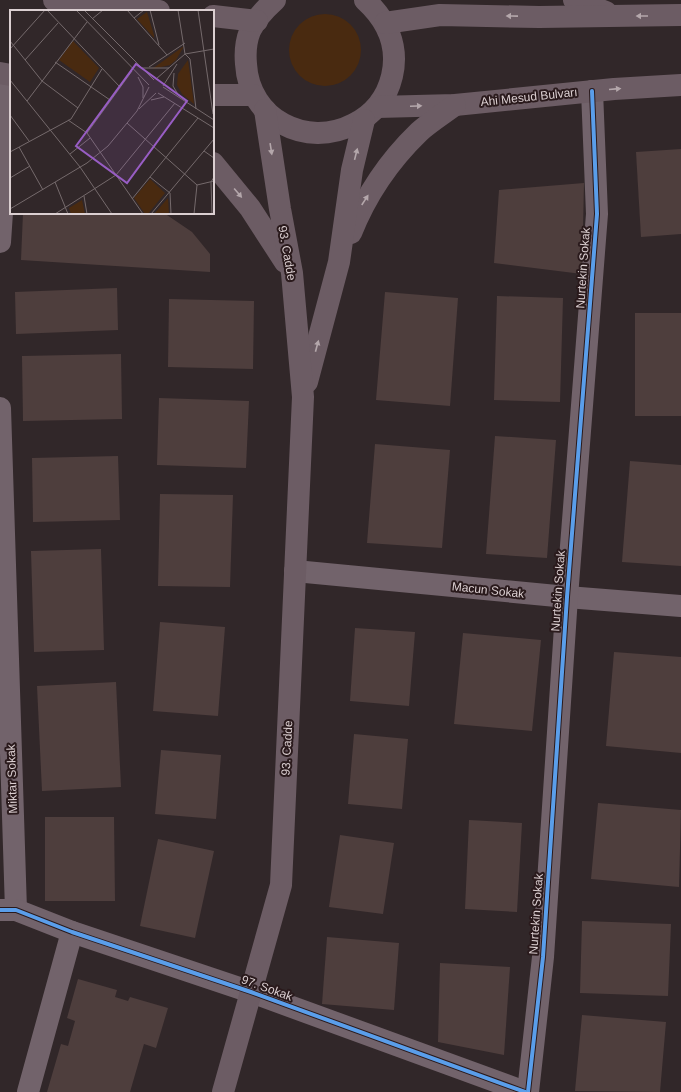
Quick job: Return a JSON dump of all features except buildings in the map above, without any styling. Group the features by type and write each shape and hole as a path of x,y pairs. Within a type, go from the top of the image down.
{"main road":[{"path":"574,0 616,16"},
{"path":"68,1 150,10"},
{"name":"93. Cadde","path":"223,1092 281,885 303,397 292,273 259,103 246,74 245,52 250,31 262,12 273,1"},
{"path":"376,9 440,15 681,15"},
{"path":"214,95 259,103 282,124 301,132 323,134 344,130 371,113 389,88 394,66 393,44 376,9"},
{"path":"214,16 257,21"},
{"path":"0,73 10,75"},
{"name":"Ahi Mesud Bulvarı","path":"371,113 592,91 681,85"},
{"path":"339,262 361,207 381,175 419,132 455,105"},
{"name":"93. Cadde","path":"303,397 339,262 352,170 371,113"},
{"path":"214,164 250,208 292,273"}],"street":[{"name":"Nurtekin Sokak","path":"528,1092 543,957 567,598 597,214 592,91"},
{"path":"0,242 10,93"},
{"name":"Miktar Sokak","path":"0,408 8,910"},
{"name":"Macun Sokak","path":"295,571 567,598 681,606"},
{"name":"97. Sokak","path":"8,910 251,992 525,1092"},
{"path":"28,1092 72,932"}],"shaded area":[{"path":"325,14 345,20 355,30 361,50 355,70 345,80 325,86 305,80 295,70 289,50 295,30 305,20"}],"cycle path":[{"path":"528,1092 543,957 567,597 597,214 592,91"},
{"path":"0,910 16,910 72,932 251,992 525,1092"}]}
